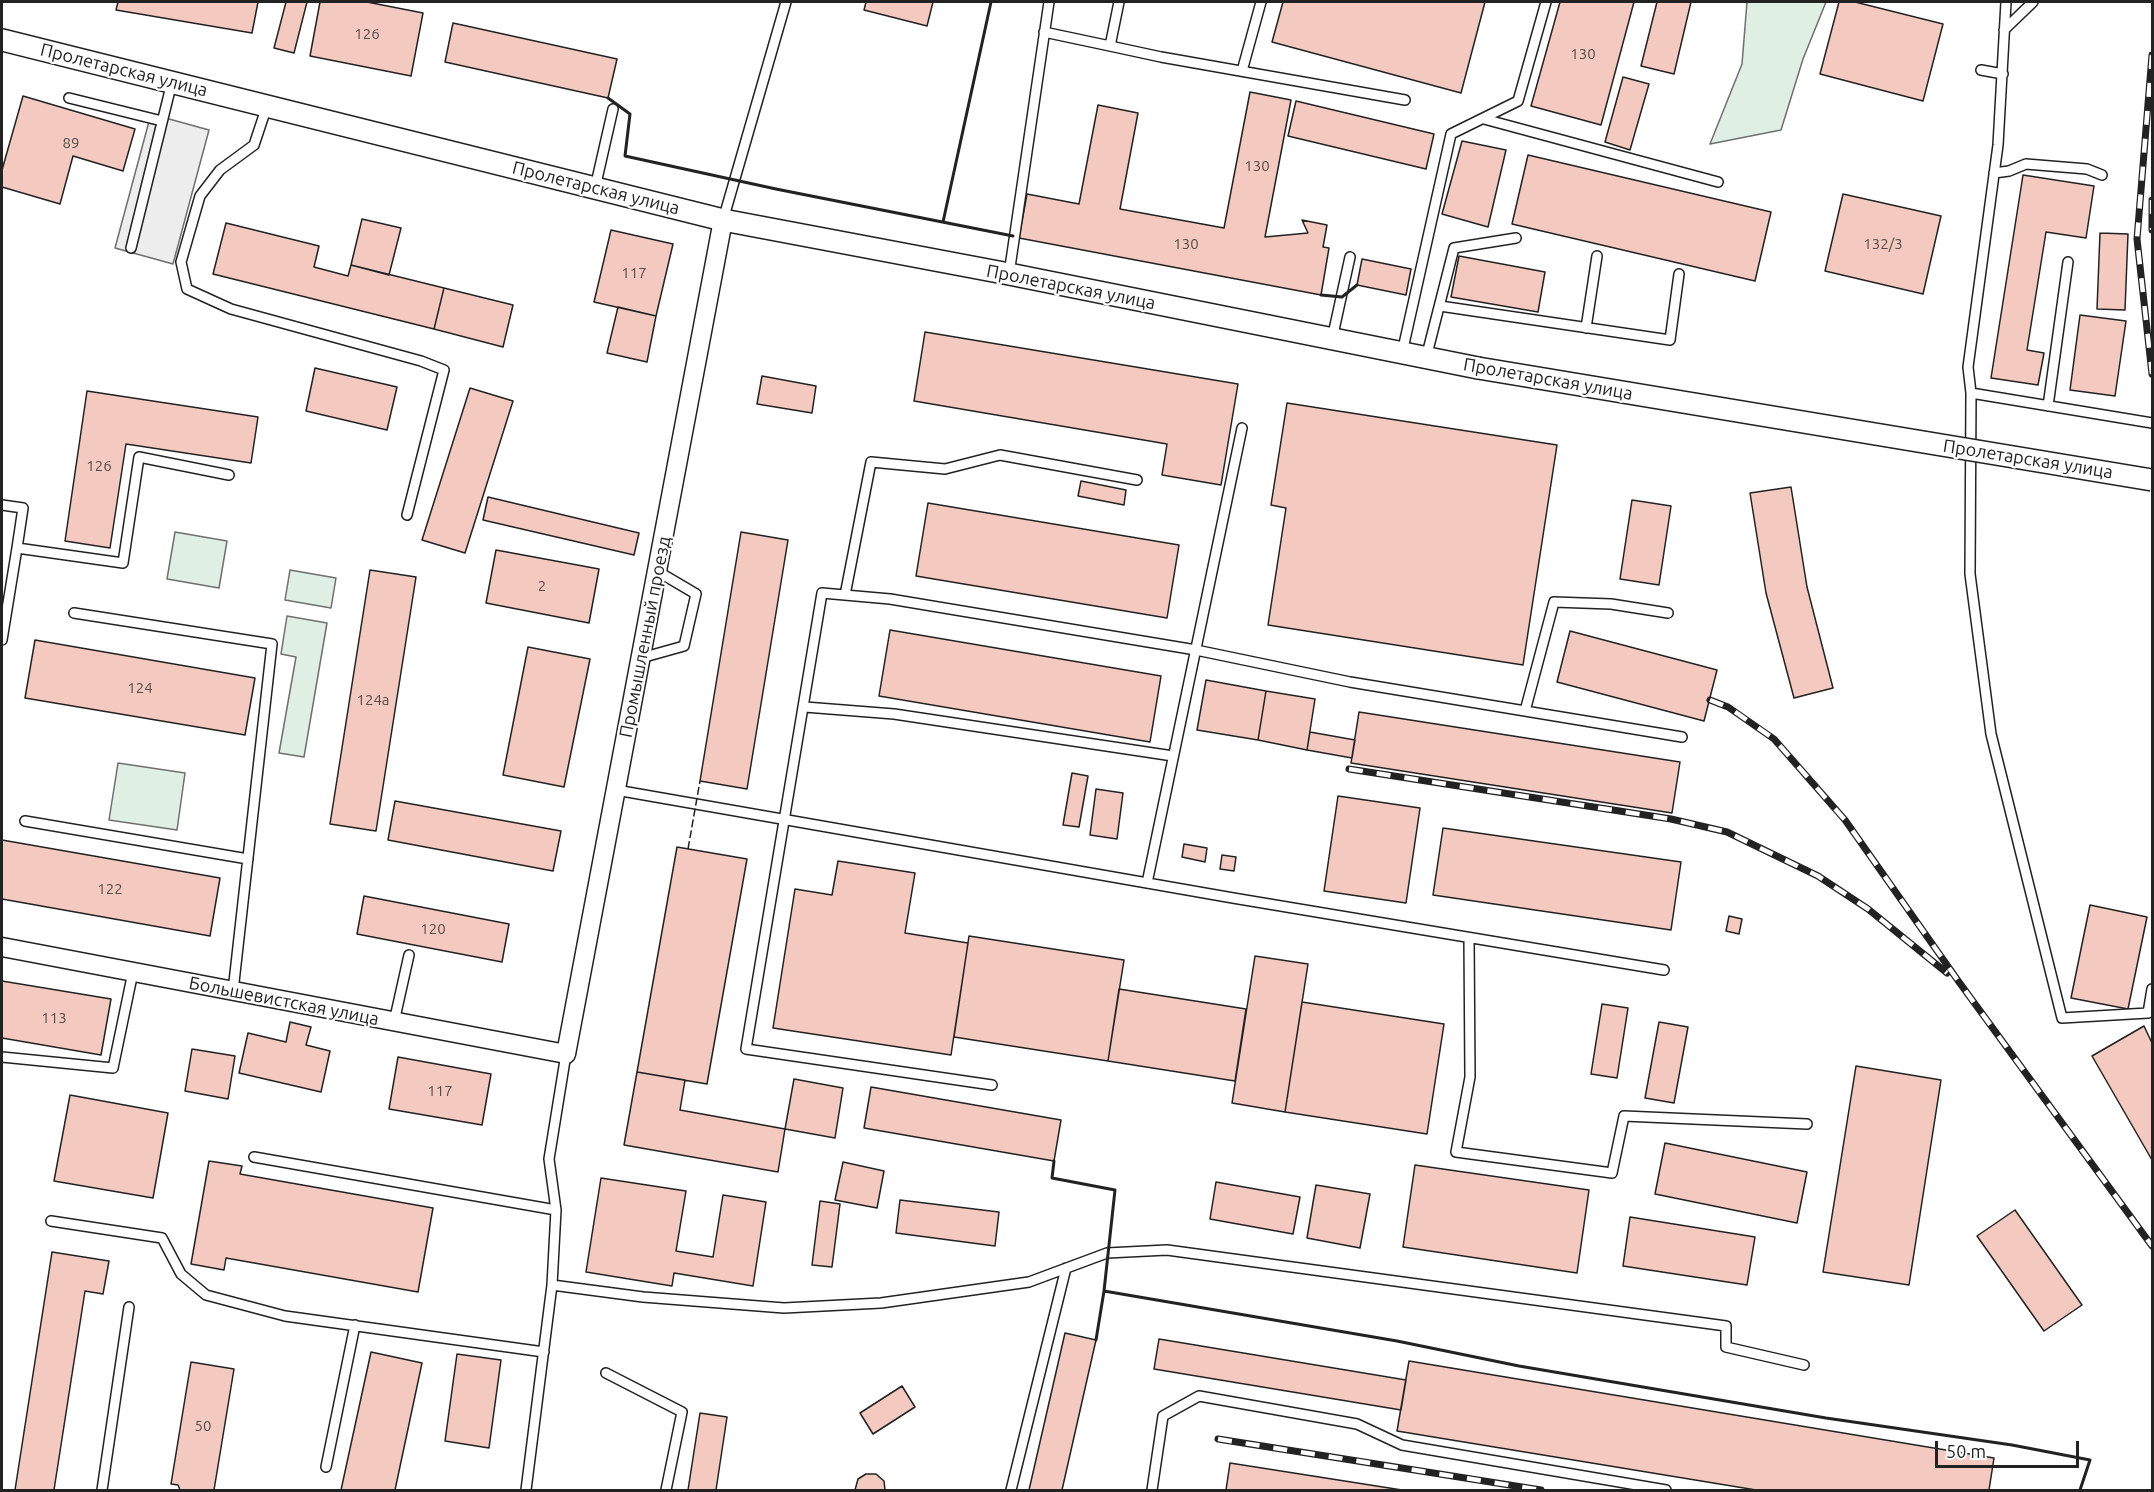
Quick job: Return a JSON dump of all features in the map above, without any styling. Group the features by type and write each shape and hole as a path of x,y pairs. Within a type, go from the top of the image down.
{"street":[{"name":"Пролетарская улица","path":"2,39 723,220 1009,274 1478,368 2152,480"},
{"name":"Промышленный проезд","path":"566,1054 723,220"},
{"name":"Большевистская улица","path":"2,947 566,1054"}],"lane":[{"path":"723,220 786,2"},
{"path":"1009,274 1049,2"},
{"path":"1110,46 1119,2"},
{"path":"1242,71 1261,2"},
{"path":"1402,353 1451,134 1518,101 1546,2"},
{"path":"2006,2 1994,173 1968,366 1971,393 1970,574 1990,734 2062,1018 2150,1017 2152,989"},
{"path":"2004,30 2033,2"},
{"path":"1044,32 1405,100"},
{"path":"1981,70 2002,74"},
{"path":"130,248 172,82"},
{"path":"69,98 162,121"},
{"path":"267,106 254,145 220,170 200,196 181,262 187,289 231,309 421,361 444,370 407,515"},
{"path":"595,188 613,109"},
{"path":"1484,119 1718,182"},
{"path":"1994,173 2009,171 2026,164 2087,169 2102,175"},
{"path":"1426,358 1454,248 1516,238"},
{"path":"1586,328 1597,256"},
{"path":"1332,339 1350,257"},
{"path":"2048,406 2068,262"},
{"path":"1440,306 1670,340 1679,274"},
{"path":"1971,393 2152,423"},
{"path":"1147,883 1242,428"},
{"path":"845,596 872,462 945,470 1000,455 1137,480"},
{"path":"17,548 123,564 140,457 229,475"},
{"path":"2,505 24,508 5,601 2,640"},
{"path":"641,658 684,646 696,594 657,571"},
{"path":"992,1085 746,1049 783,820 805,707 822,593 890,599 1196,650 1350,682 1682,737"},
{"path":"1525,711 1554,602 1611,604 1668,613"},
{"path":"74,613 272,644 233,991"},
{"path":"805,707 894,714 1173,756"},
{"path":"616,790 1664,970"},
{"path":"26,821 248,859"},
{"path":"1469,938 1470,1077 1456,1152 1612,1173 1624,1116 1807,1124"},
{"path":"394,1022 409,955"},
{"path":"2,1057 113,1068 133,972"},
{"path":"526,1491 552,1285 556,1210 549,1160 566,1054"},
{"path":"254,1157 556,1210"},
{"path":"51,1221 162,1238 181,1274 206,1295 285,1316 544,1352"},
{"path":"552,1285 643,1297 784,1308 881,1303 1029,1282 1107,1253 1167,1250 1726,1326 1726,1347 1804,1365"},
{"path":"1011,1491 1066,1268"},
{"path":"102,1491 129,1307"},
{"path":"326,1467 355,1326"},
{"path":"606,1373 682,1412 666,1491"},
{"path":"1152,1491 1163,1416 1199,1396 1357,1424 1402,1445 1666,1491"}],"green space":[{"path":"1747,2 1826,2 1803,59 1781,130 1710,144 1742,64"},
{"path":"175,532 227,541 219,588 167,579"},
{"path":"290,570 336,578 331,608 285,600"},
{"path":"287,616 327,623 304,757 279,753 296,657 281,654"},
{"path":"118,763 185,773 177,830 109,820"}],"shaded area":[{"path":"151,114 209,130 173,264 115,248"}],"building":[{"path":"118,2 258,2 252,33 116,10"},
{"path":"286,2 307,2 294,53 274,48"},
{"path":"320,2 367,2 423,13 411,76 310,56"},
{"path":"866,2 933,2 927,26 864,10"},
{"path":"1283,2 1485,2 1461,93 1272,42"},
{"path":"1560,2 1634,2 1601,125 1531,106"},
{"path":"1657,2 1691,2 1674,74 1641,66"},
{"path":"1839,2 1855,2 1943,24 1923,101 1820,74"},
{"path":"453,23 617,59 608,98 445,62"},
{"path":"1623,77 1649,84 1630,150 1605,142"},
{"path":"1250,92 1291,100 1265,237 1308,233 1302,220 1327,225 1323,247 1329,248 1321,295 1019,238 1027,194 1079,204 1098,105 1138,113 1120,209 1224,228"},
{"path":"23,96 135,129 123,171 73,156 60,204 2,187 2,170"},
{"path":"1296,101 1434,134 1426,169 1288,136"},
{"path":"1462,141 1506,150 1488,227 1442,214"},
{"path":"1528,155 1771,212 1755,281 1512,224"},
{"path":"2023,175 2094,186 2086,238 2046,232 2027,350 2044,353 2038,385 1991,378"},
{"path":"1843,194 1941,216 1923,294 1825,271"},
{"path":"362,219 401,228 389,275 351,265"},
{"path":"226,223 319,246 314,267 348,276 351,265 444,288 434,329 213,274"},
{"path":"611,230 673,244 656,316 594,302"},
{"path":"2100,233 2128,234 2125,310 2097,309"},
{"path":"1459,256 1545,272 1538,312 1451,297"},
{"path":"1362,259 1411,269 1406,295 1357,285"},
{"path":"444,288 513,305 503,347 434,329"},
{"path":"618,307 656,316 647,362 607,353"},
{"path":"2080,315 2126,321 2115,396 2070,390"},
{"path":"925,332 1238,384 1221,485 1162,475 1167,444 914,401"},
{"path":"315,368 397,387 387,430 306,411"},
{"path":"762,376 816,386 812,413 757,404"},
{"path":"470,388 513,401 465,553 422,540"},
{"path":"87,391 258,417 251,463 126,444 110,548 65,541"},
{"path":"1287,403 1557,445 1523,665 1268,625 1286,508 1271,505"},
{"path":"1081,481 1126,490 1124,505 1078,496"},
{"path":"1791,487 1807,587 1833,688 1794,698 1766,593 1750,493"},
{"path":"488,497 639,533 634,555 483,520"},
{"path":"1632,500 1671,506 1659,585 1620,579"},
{"path":"928,503 1179,545 1167,618 916,576"},
{"path":"741,532 788,540 747,789 700,781"},
{"path":"496,550 599,569 589,623 486,603"},
{"path":"370,570 416,577 376,831 330,824"},
{"path":"890,630 1161,676 1150,742 879,696"},
{"path":"1570,631 1717,670 1704,721 1557,682"},
{"path":"35,640 255,678 245,735 25,698"},
{"path":"528,647 590,659 564,787 503,775"},
{"path":"1206,680 1266,691 1258,740 1197,730"},
{"path":"1266,691 1315,699 1307,750 1258,740"},
{"path":"1359,712 1680,762 1672,813 1351,763"},
{"path":"1310,732 1355,740 1352,758 1307,750"},
{"path":"1072,773 1088,776 1079,827 1063,825"},
{"path":"1096,789 1123,793 1117,839 1090,835"},
{"path":"1338,796 1420,808 1406,903 1324,891"},
{"path":"395,801 561,831 553,871 388,840"},
{"path":"1443,828 1681,862 1671,930 1433,895"},
{"path":"2,840 220,878 210,936 2,899"},
{"path":"1184,844 1207,848 1205,862 1182,857"},
{"path":"677,847 747,859 707,1084 637,1072"},
{"path":"1222,855 1236,857 1234,871 1220,869"},
{"path":"838,861 915,873 905,933 968,943 951,1055 773,1028 795,889 832,895"},
{"path":"364,896 509,924 502,962 357,934"},
{"path":"2090,905 2147,917 2128,1009 2071,998"},
{"path":"1729,916 1742,919 1739,934 1726,931"},
{"path":"969,936 1124,960 1108,1061 954,1037"},
{"path":"1255,956 1308,964 1285,1112 1232,1103"},
{"path":"2,981 111,999 101,1055 2,1038"},
{"path":"1119,989 1246,1009 1235,1081 1108,1061"},
{"path":"1302,1002 1444,1024 1427,1134 1285,1112"},
{"path":"1602,1004 1628,1008 1617,1078 1591,1074"},
{"path":"290,1022 311,1027 306,1045 330,1051 321,1092 239,1073 248,1033 286,1042"},
{"path":"1659,1022 1688,1027 1674,1103 1645,1098"},
{"path":"2144,1026 2152,1043 2152,1160 2092,1056"},
{"path":"192,1049 235,1056 228,1099 185,1091"},
{"path":"398,1057 491,1074 482,1125 389,1109"},
{"path":"1856,1066 1941,1080 1909,1285 1823,1272"},
{"path":"637,1072 685,1080 680,1110 785,1129 778,1172 624,1145"},
{"path":"794,1079 843,1088 835,1138 785,1129"},
{"path":"871,1087 1061,1120 1054,1161 864,1128"},
{"path":"70,1095 168,1113 153,1198 54,1181"},
{"path":"1665,1143 1807,1172 1797,1223 1655,1194"},
{"path":"209,1161 242,1166 240,1174 433,1208 418,1292 226,1258 224,1270 191,1264"},
{"path":"843,1162 884,1171 877,1208 835,1200"},
{"path":"1415,1165 1589,1190 1577,1273 1403,1247"},
{"path":"601,1178 686,1191 676,1251 713,1257 723,1195 766,1202 753,1286 674,1273 672,1286 586,1272"},
{"path":"1216,1182 1300,1197 1293,1234 1210,1219"},
{"path":"1316,1185 1370,1194 1360,1248 1307,1238"},
{"path":"900,1200 999,1212 995,1246 896,1233"},
{"path":"820,1201 840,1204 832,1267 812,1265"},
{"path":"2015,1210 2082,1305 2044,1331 1977,1236"},
{"path":"1630,1217 1755,1237 1747,1285 1623,1266"},
{"path":"52,1252 109,1261 103,1294 85,1291 54,1490 15,1490"},
{"path":"1065,1333 1096,1340 1062,1490 1029,1490"},
{"path":"1159,1339 1406,1380 1401,1410 1154,1369"},
{"path":"371,1352 422,1363 395,1490 341,1490"},
{"path":"457,1354 501,1360 489,1448 445,1441"},
{"path":"1409,1361 1994,1458 1989,1490 1756,1490 1397,1431"},
{"path":"191,1362 234,1369 214,1490 180,1490 178,1485 171,1484"},
{"path":"902,1386 915,1407 873,1434 860,1413"},
{"path":"700,1413 727,1417 716,1490 688,1490"},
{"path":"1230,1463 1402,1490 1226,1490"},
{"path":"866,1474 876,1474 884,1481 885,1490 855,1490 858,1479"}],"railway":[{"path":"2152,55 2137,239 2152,374"},
{"path":"2152,200 2152,230"},
{"path":"1710,700 1728,707 1774,739 1845,820 1959,982 2152,1246"},
{"path":"1349,769 1671,819 1727,832 1818,876 1868,909 1947,973"},
{"path":"1218,1439 1541,1490"}],"fence":[{"path":"688,849 700,781"}],"wall":[{"path":"943,222 991,2"},
{"path":"608,98 630,114 625,156 776,189 1013,236"},
{"path":"1321,295 1342,297 1357,285"},
{"path":"1054,1161 1052,1178 1115,1190 1104,1291"},
{"path":"1096,1340 1104,1291 1397,1341 1519,1366 1826,1418 2012,1445 2090,1460 2080,1490"}]}
